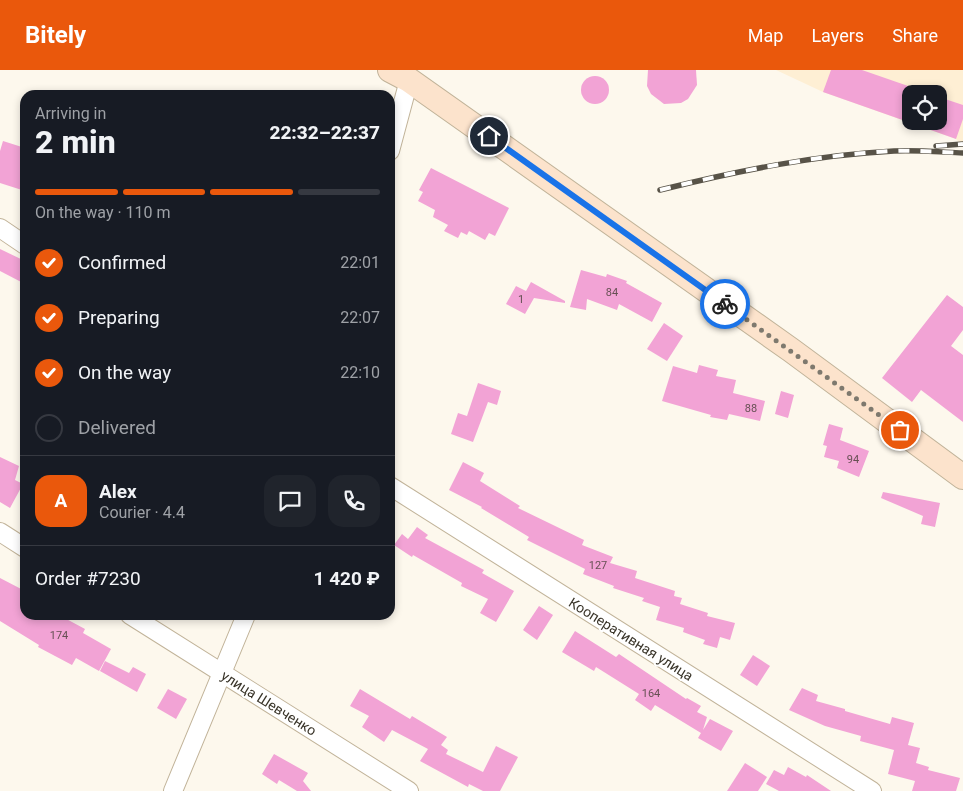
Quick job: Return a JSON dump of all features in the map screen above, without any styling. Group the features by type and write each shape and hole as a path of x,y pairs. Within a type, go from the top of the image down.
{"street":[{"path":"395,109 399,75 791,350 963,477"},
{"path":"0,228 20,242"},
{"name":"Кооперативная улица","path":"395,489 872,791"},
{"path":"0,532 20,545"},
{"name":"улица Шевченко","path":"138,620 409,791"},
{"path":"173,791 244,620"}],"shaded area":[{"path":"776,70 963,70 963,146 956,139 931,130 947,130 947,85 902,85 902,120 823,92"}],"building":[{"path":"648,70 696,70 697,85 688,99 681,103 664,104 651,94 647,86"},
{"path":"831,70 862,70 905,85 902,85 902,120 823,92"},
{"path":"595,76 605,80 609,90 605,100 595,104 585,100 581,90 585,80"},
{"path":"947,100 963,105 963,119 956,139 931,130 947,130"},
{"path":"3,141 20,146 20,189 0,183 0,151"},
{"path":"431,168 509,208 495,236 489,233 485,240 469,231 467,235 461,232 458,238 444,231 448,225 433,217 435,210 418,201 423,192 419,190"},
{"path":"0,249 20,259 20,281 0,271"},
{"path":"581,270 606,277 607,274 627,281 626,283 662,303 652,322 619,304 617,310 587,299 586,310 570,307"},
{"path":"531,282 565,301 565,303 534,298 525,314 506,304 516,286 526,291"},
{"path":"947,295 963,307 963,330 951,346 963,355 963,422 921,390 912,402 882,378"},
{"path":"664,323 683,336 667,361 647,349"},
{"path":"699,365 718,370 716,376 736,380 733,393 765,401 760,421 729,414 727,420 710,417 711,415 662,401 673,366 697,373"},
{"path":"478,383 501,391 497,405 488,402 473,442 451,434 458,413 467,416"},
{"path":"781,391 794,395 788,418 775,414"},
{"path":"829,424 843,428 840,440 869,451 859,477 837,468 839,461 824,457 827,446 823,445"},
{"path":"0,457 19,466 15,480 20,482 20,490 10,508 0,502"},
{"path":"463,462 484,473 480,481 520,506 518,508 584,540 582,545 613,557 610,563 637,571 635,578 675,591 674,596 682,598 680,604 708,613 707,616 735,623 730,640 720,637 717,648 703,644 705,640 683,632 684,628 656,620 660,607 642,601 644,598 613,588 614,586 583,574 585,569 527,540 529,537 482,507 449,490"},
{"path":"883,492 940,503 935,527 921,524 923,516 881,498"},
{"path":"417,527 428,535 425,538 484,570 482,573 514,591 496,622 480,613 488,599 461,586 462,583 413,555 412,557 395,546 402,534 408,539"},
{"path":"0,578 20,588 20,620 68,620 85,629 83,633 111,649 99,671 76,658 72,665 38,647 39,645 0,621"},
{"path":"539,606 553,615 537,640 523,630"},
{"path":"575,631 616,657 619,654 686,699 701,706 697,712 707,717 703,730 710,719 733,731 721,751 698,738 701,733 655,705 651,711 635,700 639,694 596,667 594,671 562,652"},
{"path":"753,655 770,666 757,686 740,675"},
{"path":"105,661 129,673 133,667 146,674 137,692 100,671"},
{"path":"802,688 818,695 816,701 845,709 845,711 890,724 892,717 914,723 908,745 920,748 916,763 929,767 928,770 960,778 956,791 912,791 915,781 888,774 894,750 860,741 861,736 825,726 789,710"},
{"path":"168,689 187,699 176,719 157,708"},
{"path":"360,689 410,719 412,716 447,737 441,745 448,750 446,754 483,772 496,746 518,757 500,791 483,791 469,784 468,787 420,761 428,749 392,730 384,742 362,727 369,716 350,706"},
{"path":"274,754 308,773 303,781 311,791 297,791 279,780 277,784 262,774"},
{"path":"745,763 767,777 758,791 727,791"},
{"path":"788,767 806,777 807,775 831,791 779,791 766,784 774,770 784,775"}],"railway":[{"path":"936,146 963,144"},
{"path":"660,190 747,170 835,156 903,151 963,153"}],"way so far":[{"path":"725,304 900,430"}],"route":[{"path":"489,136 725,304"}]}
